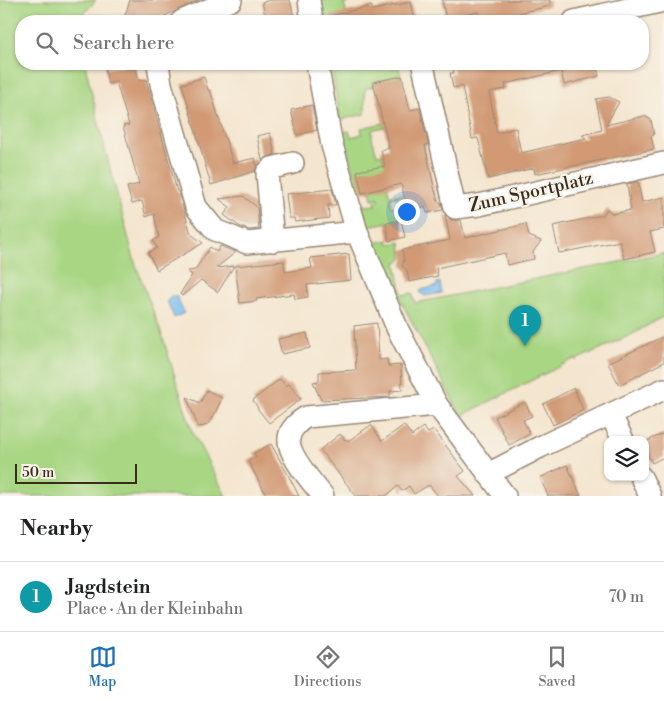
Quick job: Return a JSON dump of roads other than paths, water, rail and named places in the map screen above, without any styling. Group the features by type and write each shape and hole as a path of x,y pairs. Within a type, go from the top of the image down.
{"street":[{"path":"196,15 231,0"},
{"path":"309,0 311,15"},
{"path":"601,15 664,1"},
{"path":"159,70 161,84 196,206 215,230 248,243 357,232"},
{"path":"318,70 332,145 357,232 398,330 437,405 505,496"},
{"name":"Zum Sportplatz","path":"424,70 455,208 664,163"},
{"path":"273,241 267,173 272,168 293,163"},
{"path":"488,474 540,447 664,389"},
{"path":"323,496 306,475 289,447 289,436 300,421 306,417 437,405"},
{"path":"611,415 621,436"},
{"path":"643,481 650,496"}],"water":[{"path":"440,282 442,293 425,296 420,293 421,290 437,286 437,283"},
{"path":"172,296 177,297 184,313 174,318 167,301"}],"place":[{"name":"Jagdstein","path":"525,346"}]}
